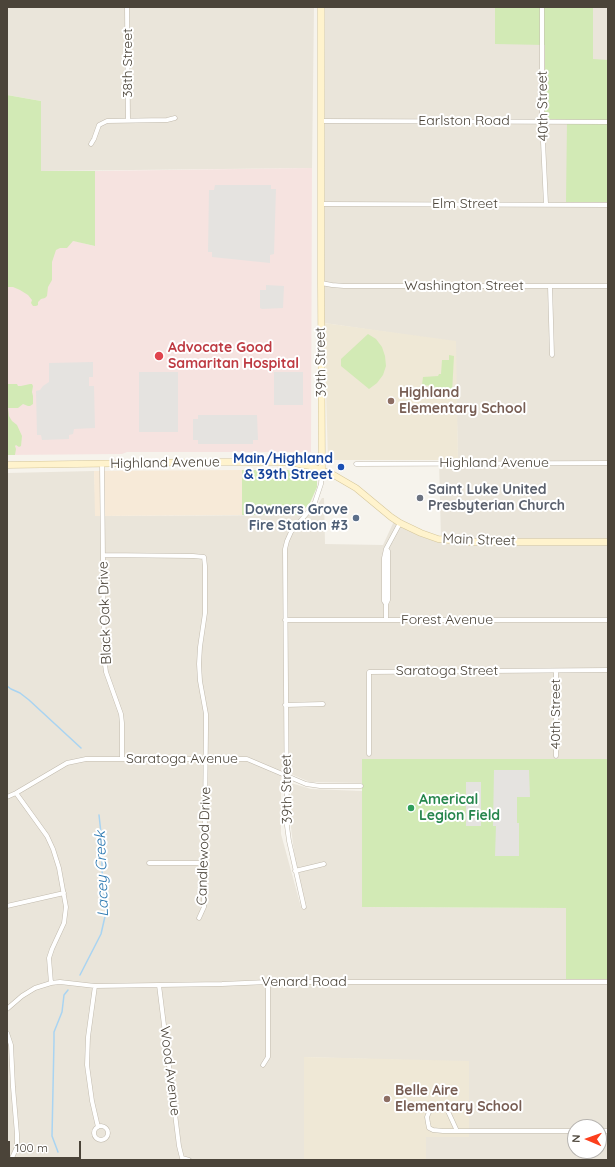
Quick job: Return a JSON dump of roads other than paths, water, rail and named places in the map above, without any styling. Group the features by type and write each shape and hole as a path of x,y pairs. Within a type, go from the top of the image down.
{"main road":[{"name":"39th Street","path":"322,7 322,470"},
{"name":"Highland Avenue","path":"7,465 284,462 310,466 322,470"},
{"name":"Main Street","path":"322,470 346,482 400,523 438,539 455,542 608,542"}],"street":[{"name":"38th Street","path":"127,7 128,120"},
{"name":"40th Street","path":"542,7 542,121 546,204"},
{"path":"91,144 99,125 107,121 172,120 175,118"},
{"name":"Earlston Road","path":"321,121 608,122"},
{"name":"Elm Street","path":"321,204 608,204"},
{"name":"Washington Street","path":"321,283 344,286 608,286"},
{"path":"550,286 552,355"},
{"name":"Highland Avenue","path":"356,464 608,463"},
{"name":"Black Oak Drive","path":"102,464 104,657 106,672 121,714 122,759"},
{"name":"39th Street","path":"304,907 288,841 287,830 285,559 287,541 294,528 314,504 322,484 322,470"},
{"path":"386,620 383,574 384,558 386,549 400,523"},
{"name":"Candlewood Drive","path":"103,555 204,557 205,613 198,664 206,714 205,863 204,907 199,918"},
{"name":"Forest Avenue","path":"285,620 608,620"},
{"name":"Saratoga Street","path":"368,754 369,672 608,670"},
{"name":"40th Street","path":"556,671 556,756"},
{"path":"285,705 323,704"},
{"name":"Saratoga Avenue","path":"7,797 67,762 86,759 246,759 303,783 312,785 361,786"},
{"path":"16,793 38,823 50,843 56,857 64,893 66,907 64,923 49,958 51,983"},
{"path":"149,863 205,863"},
{"path":"295,871 324,864"},
{"path":"7,906 64,893"},
{"path":"264,1065 268,1057 268,982"},
{"name":"Venard Road","path":"7,1009 22,996 35,988 51,983 70,983 96,986 268,982 608,982"},
{"name":"Wood Avenue","path":"159,985 179,1146 182,1158 189,1160"},
{"path":"96,986 88,1038 87,1065 92,1101 98,1127"},
{"path":"7,1032 11,1045 17,1141 11,1160"},
{"path":"7,1088 13,1087"},
{"path":"457,1131 446,1107 442,1105 437,1106 429,1112 427,1117 429,1128 433,1130 457,1131 567,1131"}],"waterway":[{"name":"Lacey Creek","path":"7,686 29,700 81,748"},
{"name":"Lacey Creek","path":"80,975 101,934 106,912 99,815"},
{"name":"Lacey Creek","path":"58,1152 52,1136 54,1032 62,1012 64,995 68,990"}],"place":[{"name":"Advocate Good Samaritan Hospital","path":"159,356"},
{"name":"Highland Elementary School","path":"391,401"},
{"name":"Main/Highland & 39th Street","path":"341,467"},
{"name":"Saint Luke United Presbyterian Church","path":"420,498"},
{"name":"Downers Grove Fire Station #3","path":"356,518"},
{"name":"Americal Legion Field","path":"411,808"},
{"name":"Belle Aire Elementary School","path":"387,1099"}]}
